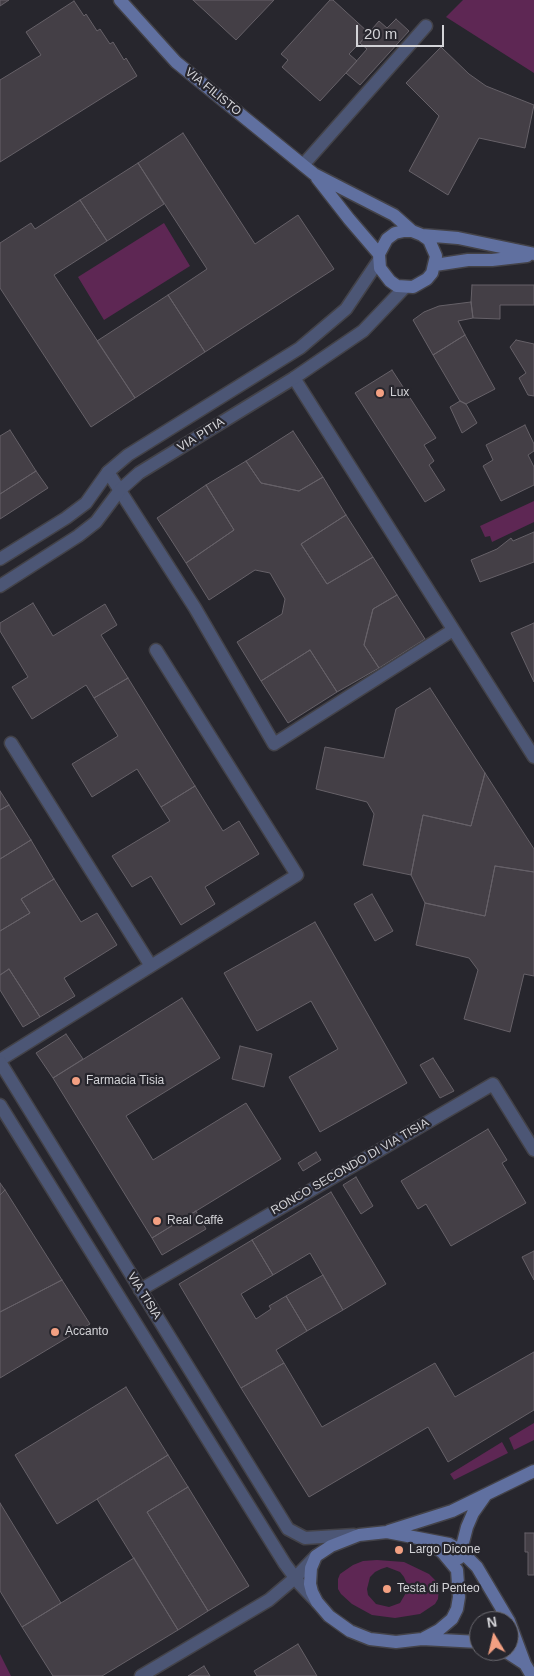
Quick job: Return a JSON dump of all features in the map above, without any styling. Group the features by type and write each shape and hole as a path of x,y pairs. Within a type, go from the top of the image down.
{"street":[{"name":"VIA FILISTO","path":"120,0 176,62 314,174"},
{"path":"303,164 426,26"},
{"path":"314,174 394,215 417,233 429,240 436,256 432,273 421,284 413,287 397,286 390,281 380,268 379,257 388,238 395,233 417,233 458,238 534,254"},
{"path":"314,174 379,257"},
{"path":"435,265 534,254"},
{"name":"VIA PITIA","path":"0,559 66,518 86,503 108,472 128,455 300,348 346,309 379,257"},
{"name":"VIA PITIA","path":"0,586 78,536 96,522 120,490 139,473 294,378 363,331 405,287"},
{"path":"294,378 534,757"},
{"path":"108,472 195,608 274,744 454,630"},
{"path":"0,1061 297,875 156,650"},
{"path":"11,743 151,966"},
{"name":"VIA TISIA","path":"0,1061 288,1529 305,1538 359,1535"},
{"name":"RONCO SECONDO DI VIA TISIA","path":"140,1290 494,1084 534,1150"},
{"name":"VIA TISIA","path":"0,1104 275,1548 295,1578 317,1602"},
{"path":"141,1676 263,1603 295,1578 316,1556 331,1546 359,1535 386,1532 452,1511 534,1471"},
{"path":"422,1639 439,1630 452,1619 457,1610 459,1597 457,1570 461,1551 467,1527 473,1513 485,1496"},
{"path":"386,1532 449,1544 461,1551 477,1568 509,1621 525,1664 532,1676"},
{"path":"425,1540 442,1552 457,1570"},
{"path":"316,1556 311,1568 310,1584 317,1602 329,1616 350,1631 370,1639 396,1642 422,1639 469,1641"},
{"path":"519,1660 525,1664"}],"shaded area":[{"path":"463,0 534,0 534,73 446,17"},
{"path":"164,223 190,266 104,320 78,277"},
{"path":"534,501 534,522 492,542 490,536 485,537 480,526"},
{"path":"534,1423 534,1440 514,1450 509,1438"},
{"path":"502,1442 508,1453 454,1480 450,1474"},
{"path":"363,1561 404,1562 429,1574 439,1587 438,1599 435,1604 420,1614 395,1618 372,1615 352,1604 338,1589 340,1574","holes":["387,1567 400,1572 407,1584 407,1591 400,1603 389,1607 376,1604 368,1595 367,1589 370,1577 375,1572"]},
{"path":"0,1654 11,1676 0,1676"}],"building":[{"path":"0,0 9,0 0,6"},
{"path":"193,0 274,0 236,40"},
{"path":"330,0 333,0 369,33 349,54 357,61 320,101 282,67 288,60 281,54"},
{"path":"74,1 84,16 86,14 97,31 100,29 110,44 113,42 137,76 0,162 0,80 41,55 26,32"},
{"path":"396,19 409,31 360,85 346,73 367,49 360,43 379,21 387,28"},
{"path":"441,47 469,74 486,86 534,105 525,148 479,138 448,195 409,171 439,116 406,83"},
{"path":"183,133 255,244 298,215 334,269 205,352 168,295 207,269 138,163"},
{"path":"138,163 164,204 107,241 80,200"},
{"path":"80,200 107,241 54,275 135,398 91,427 0,288 0,243 31,223 35,229"},
{"path":"472,285 534,285 534,305 500,305 500,319 473,318 471,302"},
{"path":"168,295 205,352 135,398 97,341"},
{"path":"471,302 473,318 458,321 465,335 433,355 413,320 424,312 439,306"},
{"path":"465,335 495,389 466,404 460,401 433,355"},
{"path":"516,340 534,344 534,396 528,395 519,378 526,373 510,347"},
{"path":"392,370 436,438 424,445 434,461 429,465 445,490 425,502 355,393"},
{"path":"460,401 466,404 477,423 462,433 450,407"},
{"path":"525,425 534,444 534,451 528,455 534,467 534,485 501,501 483,466 493,460 486,445"},
{"path":"10,430 36,471 0,494 0,436"},
{"path":"293,431 323,477 299,491 261,483 246,461"},
{"path":"246,461 261,483 299,491 323,477 346,515 301,544 327,584 373,557 397,595 373,609 364,645 379,668 337,692 310,650 261,681 237,642 282,614 285,599 270,573 255,570 209,600 186,563 234,530 206,485"},
{"path":"36,471 48,488 0,519 0,494"},
{"path":"206,485 234,530 186,563 157,518"},
{"path":"346,515 373,557 327,584 301,544"},
{"path":"534,532 534,562 480,582 471,560 497,549 511,538 513,541"},
{"path":"397,595 425,639 379,668 364,645 373,609"},
{"path":"33,603 53,636 105,604 117,625 101,635 128,678 94,698 86,685 32,719 12,687 28,677 0,631 0,623"},
{"path":"534,623 534,682 511,633"},
{"path":"310,650 337,692 288,723 261,681"},
{"path":"128,678 195,786 161,807 137,769 92,797 72,764 118,736 94,698"},
{"path":"430,688 485,773 471,826 423,815 411,875 363,865 374,814 367,802 316,789 325,747 384,758 396,709"},
{"path":"485,773 534,849 534,872 495,866 485,916 425,903 411,875 423,815 471,826"},
{"path":"195,786 223,831 239,821 259,854 205,887 215,904 181,925 151,876 132,887 112,856 170,821 161,807"},
{"path":"0,791 9,805 0,810"},
{"path":"9,805 31,840 0,859 0,810"},
{"path":"31,840 54,879 21,899 30,913 0,931 0,859"},
{"path":"495,866 534,872 534,976 524,974 510,1032 464,1019 478,970 469,958 416,945 425,903 485,916"},
{"path":"54,879 81,922 97,913 117,945 64,978 75,996 40,1017 9,969 0,975 0,931 30,913 21,899"},
{"path":"372,894 393,931 375,941 354,904"},
{"path":"315,922 407,1083 320,1132 289,1077 338,1049 311,1001 257,1031 224,973"},
{"path":"9,969 40,1017 23,1027 0,990 0,975"},
{"path":"182,998 220,1058 126,1116 153,1160 246,1103 281,1159 152,1238 53,1078"},
{"path":"66,1034 83,1059 53,1078 36,1053"},
{"path":"240,1046 272,1054 264,1087 232,1079"},
{"path":"433,1058 454,1091 440,1098 420,1065"},
{"path":"488,1129 507,1160 502,1163 526,1203 451,1246 426,1204 418,1209 401,1181"},
{"path":"316,1152 321,1160 303,1171 298,1163"},
{"path":"356,1177 373,1206 361,1214 343,1185"},
{"path":"0,1183 5,1190 0,1195"},
{"path":"5,1190 62,1280 0,1312 0,1195"},
{"path":"331,1192 386,1284 343,1310 310,1253 273,1275 252,1240"},
{"path":"196,1211 206,1229 162,1255 152,1238"},
{"path":"252,1240 273,1275 241,1294 256,1319 271,1309 269,1306 286,1296 307,1331 276,1350 284,1363 241,1388 179,1284"},
{"path":"534,1251 534,1280 522,1257"},
{"path":"323,1275 343,1310 307,1331 286,1296"},
{"path":"62,1280 90,1324 0,1378 0,1312"},
{"path":"534,1352 534,1410 448,1462 428,1427 309,1497 241,1388 284,1363 322,1427 435,1363 455,1397"},
{"path":"126,1387 168,1455 57,1524 15,1455"},
{"path":"168,1455 188,1487 147,1512 208,1611 178,1630 97,1499"},
{"path":"188,1487 249,1586 208,1611 147,1512"},
{"path":"0,1503 61,1603 22,1627 0,1591"},
{"path":"525,1533 534,1533 534,1575 528,1575 528,1552 525,1552"},
{"path":"134,1558 178,1630 102,1676 53,1676 22,1627"},
{"path":"298,1644 317,1676 257,1676 254,1671"},
{"path":"204,1666 210,1676 188,1676"}],"place":[{"name":"Lux","path":"380,393"},
{"name":"Farmacia Tisia","path":"76,1081"},
{"name":"Real Caffè","path":"157,1221"},
{"name":"Accanto","path":"55,1332"},
{"name":"Largo Dicone","path":"399,1550"},
{"name":"Testa di Penteo","path":"387,1589"}]}
